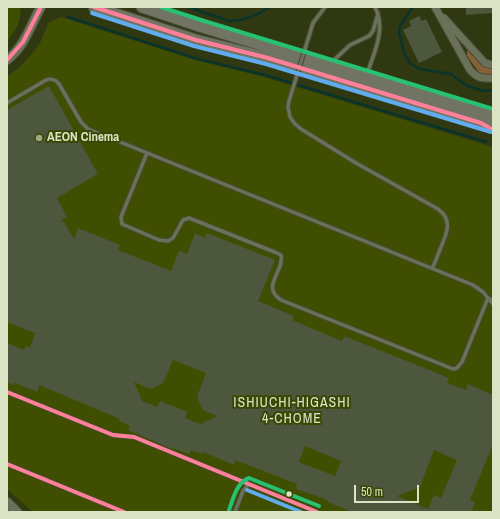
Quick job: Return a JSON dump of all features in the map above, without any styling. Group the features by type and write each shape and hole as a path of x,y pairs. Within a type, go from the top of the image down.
{"main road":[{"path":"94,7 196,40 268,58 493,126"},
{"path":"142,7 231,36 493,116"},
{"path":"231,36 272,42 334,60 378,74 393,85"}],"street":[{"path":"7,60 24,42 41,7"},
{"path":"436,9 460,35 466,44 485,63 493,65"},
{"path":"436,9 470,70 482,79 493,78"},
{"path":"481,122 493,130"},
{"path":"7,502 17,512"}],"lane":[{"path":"325,7 313,23 289,101 288,107 290,117 301,129 356,163 438,209 444,215 448,223 447,232 432,268"},
{"path":"368,71 380,34 378,14 375,7"},
{"path":"334,60 350,45 369,36 373,31 378,14"},
{"path":"7,103 49,79 54,80 59,84 86,128 473,285 493,304"},
{"path":"147,153 122,218 122,224 159,240 168,241 174,238 183,220 189,218 277,253 281,255 282,260 273,282 273,287 275,294 281,300 453,369 458,368 462,362 488,298"},
{"path":"488,298 493,300"},
{"path":"7,392 113,435 134,437 317,512"},
{"path":"7,464 124,512"},
{"path":"235,512 243,490 249,484"}],"shaded area":[{"path":"7,7 19,7 21,12 18,25 7,42"},
{"path":"61,17 192,59 264,77 493,147 493,512 33,512 7,489 7,77 22,65 34,51 40,43 49,22"},
{"path":"467,50 483,65 493,69 493,75 480,74 467,56"}],"building":[{"path":"466,7 493,7 493,13 466,15"},
{"path":"419,16 422,21 426,19 442,52 419,63 403,30 411,26 409,21"},
{"path":"49,86 98,174 57,198 67,217 60,221 64,222 74,239 78,228 120,245 118,250 171,271 179,251 187,254 195,233 205,238 207,233 275,260 258,301 294,316 292,320 342,341 344,336 449,378 447,383 466,390 468,384 493,395 493,444 470,500 475,502 471,512 352,512 327,502 328,500 296,489 297,484 235,460 234,465 203,452 202,454 191,450 189,454 173,448 172,449 128,430 130,426 119,421 120,419 39,385 37,392 15,383 14,385 7,382 7,343 24,350 26,346 30,348 35,333 7,322 7,110","holes":["173,360 206,373 197,397 203,410 217,416 200,424 185,418 187,412 160,401 157,407 142,401 134,382 151,389 163,383","305,446 341,461 335,476 299,462","434,450 457,460 441,498 434,495 428,509 397,496 420,487"]}],"waterway":[{"path":"188,7 229,21 251,17 270,7"},
{"path":"413,7 400,26 399,33 404,53 410,63 419,69 451,74 467,86 484,91 493,90"},
{"path":"68,17 198,59 265,75 486,142"}],"transit line":[{"path":"7,60 23,42 41,7"},
{"path":"94,7 196,40 268,58 481,123 493,130"},
{"path":"161,7 493,109"},
{"path":"92,13 194,46 266,64 491,132"},
{"path":"7,392 113,435 134,437 317,512"},
{"path":"7,464 124,512"},
{"path":"229,510 238,487 249,478 319,506"},
{"path":"247,490 301,512"}],"place":[{"name":"AEON Cinema","path":"39,138"}],"district":[{"name":"ISHIUCHI-HIGASHI 4-CHOME","path":"292,412"}]}
